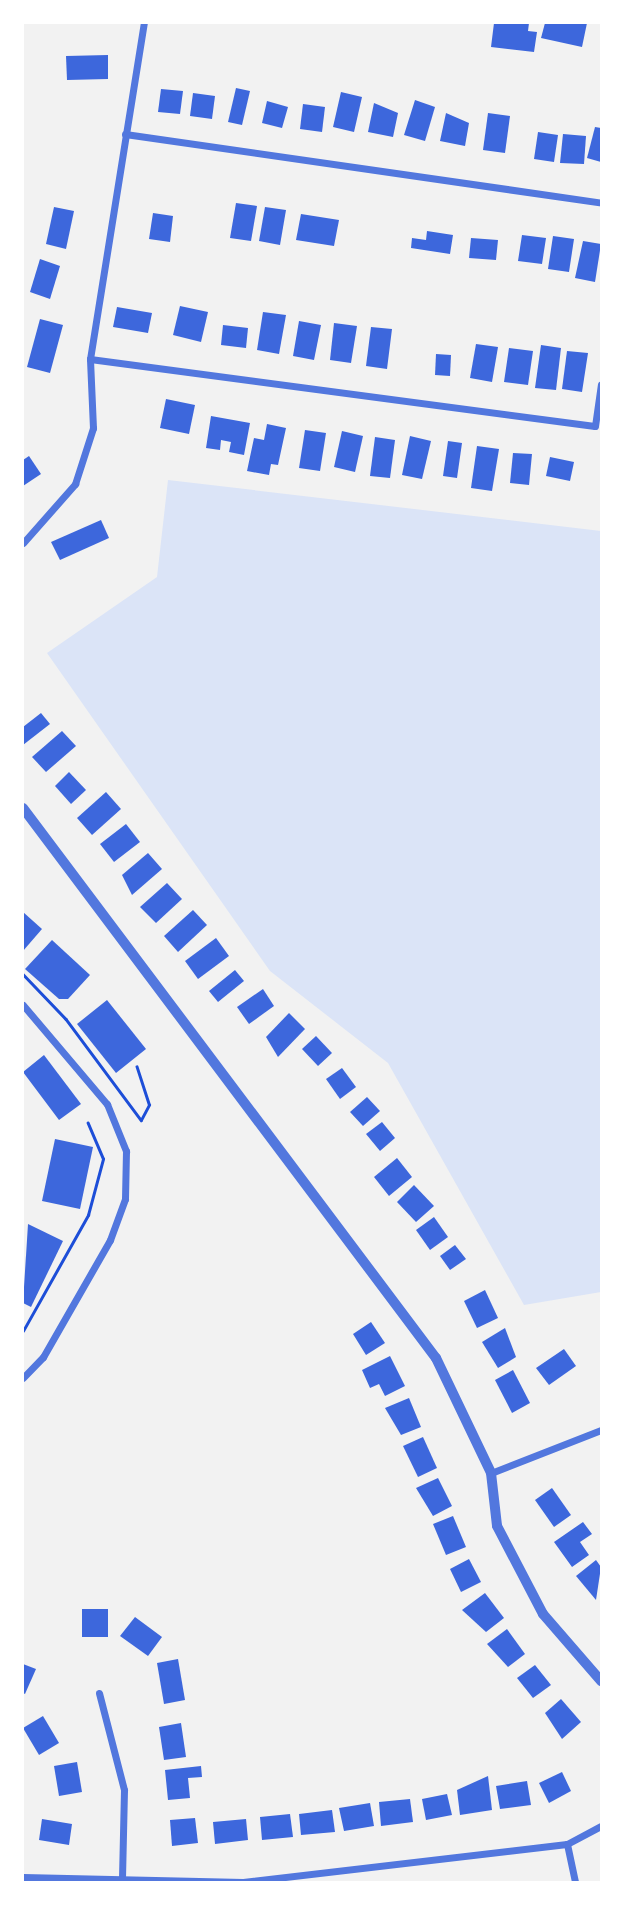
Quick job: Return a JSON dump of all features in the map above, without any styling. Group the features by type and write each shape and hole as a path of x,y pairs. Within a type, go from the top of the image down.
{"street":[{"path":"23,543 60,505 85,462 93,428 90,359 144,23"},
{"path":"125,134 601,203"},
{"path":"90,359 595,426 601,384"},
{"path":"23,808 436,1357 491,1473 497,1526 543,1614 601,1681"},
{"path":"23,1005 107,1104 126,1151 125,1199 110,1240 43,1357 23,1378"},
{"path":"491,1473 601,1430"},
{"path":"99,1693 124,1790 122,1879"},
{"path":"23,1877 243,1882 567,1844 601,1826"},
{"path":"567,1844 575,1882"}],"path":[{"path":"23,974 66,1019 141,1120 149,1105 137,1066"},
{"path":"23,1331 88,1215 103,1159 88,1123"}],"shaded area":[{"path":"168,480 601,531 601,1292 524,1305 388,1063 270,971 47,653 157,577"}],"building":[{"path":"494,23 529,23 528,31 537,32 534,52 491,47"},
{"path":"545,23 587,23 582,47 541,38"},
{"path":"108,55 108,79 67,80 66,56"},
{"path":"236,88 250,91 242,125 228,122"},
{"path":"161,89 183,91 180,114 158,112"},
{"path":"341,92 362,97 354,132 333,127"},
{"path":"193,93 215,96 212,119 190,116"},
{"path":"415,100 435,107 425,141 404,135"},
{"path":"267,101 288,107 282,128 262,123"},
{"path":"374,103 398,113 393,137 368,132"},
{"path":"303,104 325,107 322,132 300,129"},
{"path":"446,113 469,123 465,146 440,141"},
{"path":"488,113 510,116 505,153 483,150"},
{"path":"595,127 601,128 601,162 587,158"},
{"path":"538,132 558,135 554,162 534,159"},
{"path":"563,134 586,136 584,164 560,163"},
{"path":"236,203 257,206 251,241 230,238"},
{"path":"54,207 74,211 66,249 46,244"},
{"path":"265,207 286,210 280,245 259,241"},
{"path":"153,213 173,216 170,242 149,239"},
{"path":"301,214 339,220 334,246 296,240"},
{"path":"427,231 453,235 450,254 411,248 412,238 426,240"},
{"path":"522,235 546,238 542,264 518,261"},
{"path":"553,236 574,239 569,272 548,269"},
{"path":"471,238 498,240 496,260 469,258"},
{"path":"583,241 601,244 595,282 575,278"},
{"path":"40,259 60,266 50,299 30,292"},
{"path":"180,306 208,312 201,342 173,335"},
{"path":"117,307 152,313 148,333 113,327"},
{"path":"263,312 286,315 279,354 257,350"},
{"path":"40,319 63,325 50,373 27,367"},
{"path":"299,321 321,325 314,360 293,356"},
{"path":"334,323 357,326 351,363 330,360"},
{"path":"223,325 248,328 246,348 221,345"},
{"path":"371,327 392,329 387,369 366,366"},
{"path":"476,344 498,347 492,382 470,378"},
{"path":"541,345 561,348 556,390 535,388"},
{"path":"509,348 533,351 528,385 504,382"},
{"path":"567,351 588,353 582,392 562,389"},
{"path":"436,354 451,355 450,376 435,375"},
{"path":"166,399 195,405 189,434 160,428"},
{"path":"211,416 250,423 244,455 229,452 231,442 221,440 220,450 206,448"},
{"path":"267,424 286,428 278,465 271,464 269,475 247,471 254,438 264,440"},
{"path":"305,430 326,433 320,471 299,468"},
{"path":"342,431 363,436 355,472 334,467"},
{"path":"410,436 431,441 422,479 402,475"},
{"path":"375,437 395,440 390,478 370,476"},
{"path":"448,441 462,443 457,478 443,476"},
{"path":"477,446 499,449 492,491 471,488"},
{"path":"513,453 532,454 529,485 510,483"},
{"path":"29,456 41,474 23,486 23,460"},
{"path":"550,457 574,462 570,481 546,476"},
{"path":"101,520 109,538 60,560 51,542"},
{"path":"41,713 50,724 23,745 23,727"},
{"path":"62,731 76,746 46,772 32,757"},
{"path":"69,772 86,790 71,804 55,786"},
{"path":"106,792 121,809 92,835 77,818"},
{"path":"126,824 140,842 114,862 100,844"},
{"path":"148,853 162,869 132,895 122,875"},
{"path":"167,883 182,899 156,923 140,907"},
{"path":"193,910 207,925 178,952 164,936"},
{"path":"23,912 42,929 23,951"},
{"path":"216,938 229,956 198,979 185,961"},
{"path":"52,940 90,975 68,999 59,999 25,969"},
{"path":"235,970 244,981 218,1002 209,991"},
{"path":"263,989 274,1006 249,1024 237,1007"},
{"path":"107,1000 146,1049 116,1073 77,1024"},
{"path":"289,1013 305,1029 278,1057 266,1037"},
{"path":"316,1036 332,1053 318,1066 302,1049"},
{"path":"44,1055 81,1104 59,1120 23,1072"},
{"path":"342,1068 356,1087 340,1099 326,1079"},
{"path":"367,1097 380,1111 363,1126 350,1112"},
{"path":"382,1122 395,1138 380,1151 366,1134"},
{"path":"55,1139 93,1147 80,1209 42,1201"},
{"path":"397,1158 412,1177 389,1196 374,1177"},
{"path":"414,1185 434,1206 416,1222 397,1202"},
{"path":"434,1217 448,1237 430,1250 416,1230"},
{"path":"28,1224 63,1241 31,1307 23,1303"},
{"path":"455,1245 466,1259 450,1270 440,1256"},
{"path":"485,1290 498,1318 477,1328 464,1301"},
{"path":"371,1322 385,1343 366,1355 353,1334"},
{"path":"505,1328 516,1357 498,1368 482,1342"},
{"path":"564,1349 576,1366 549,1385 536,1368"},
{"path":"390,1356 405,1386 385,1396 379,1384 370,1388 362,1370"},
{"path":"513,1370 530,1403 512,1413 495,1380"},
{"path":"409,1398 421,1427 401,1435 385,1408"},
{"path":"423,1437 437,1468 418,1477 403,1446"},
{"path":"438,1478 452,1506 433,1516 416,1488"},
{"path":"552,1488 571,1515 554,1527 535,1500"},
{"path":"453,1516 466,1547 446,1555 433,1524"},
{"path":"583,1522 592,1534 580,1542 589,1555 572,1567 554,1542"},
{"path":"469,1559 481,1582 461,1592 450,1569"},
{"path":"596,1560 601,1567 596,1600 576,1576"},
{"path":"485,1593 504,1618 486,1632 462,1610"},
{"path":"82,1609 108,1609 108,1637 82,1637"},
{"path":"135,1617 162,1637 148,1656 120,1636"},
{"path":"507,1629 525,1654 508,1667 487,1644"},
{"path":"178,1659 185,1700 164,1704 157,1663"},
{"path":"23,1664 36,1669 25,1694 23,1693"},
{"path":"535,1665 551,1685 533,1698 517,1678"},
{"path":"561,1699 581,1722 562,1739 545,1713"},
{"path":"43,1716 59,1743 39,1755 23,1728"},
{"path":"181,1723 186,1757 164,1760 159,1727"},
{"path":"77,1762 82,1792 59,1796 54,1766"},
{"path":"201,1766 202,1777 188,1778 190,1798 168,1800 165,1770"},
{"path":"562,1772 571,1791 549,1803 539,1783"},
{"path":"488,1776 492,1810 460,1815 457,1790"},
{"path":"527,1781 531,1805 500,1809 496,1786"},
{"path":"447,1794 452,1815 426,1820 422,1799"},
{"path":"410,1799 413,1822 381,1826 379,1802"},
{"path":"370,1803 374,1826 344,1831 339,1808"},
{"path":"332,1810 335,1832 301,1835 299,1814"},
{"path":"290,1814 293,1837 262,1840 260,1817"},
{"path":"195,1818 198,1843 172,1846 170,1820"},
{"path":"42,1819 72,1824 69,1845 39,1840"},
{"path":"246,1819 248,1840 215,1844 213,1822"}]}
